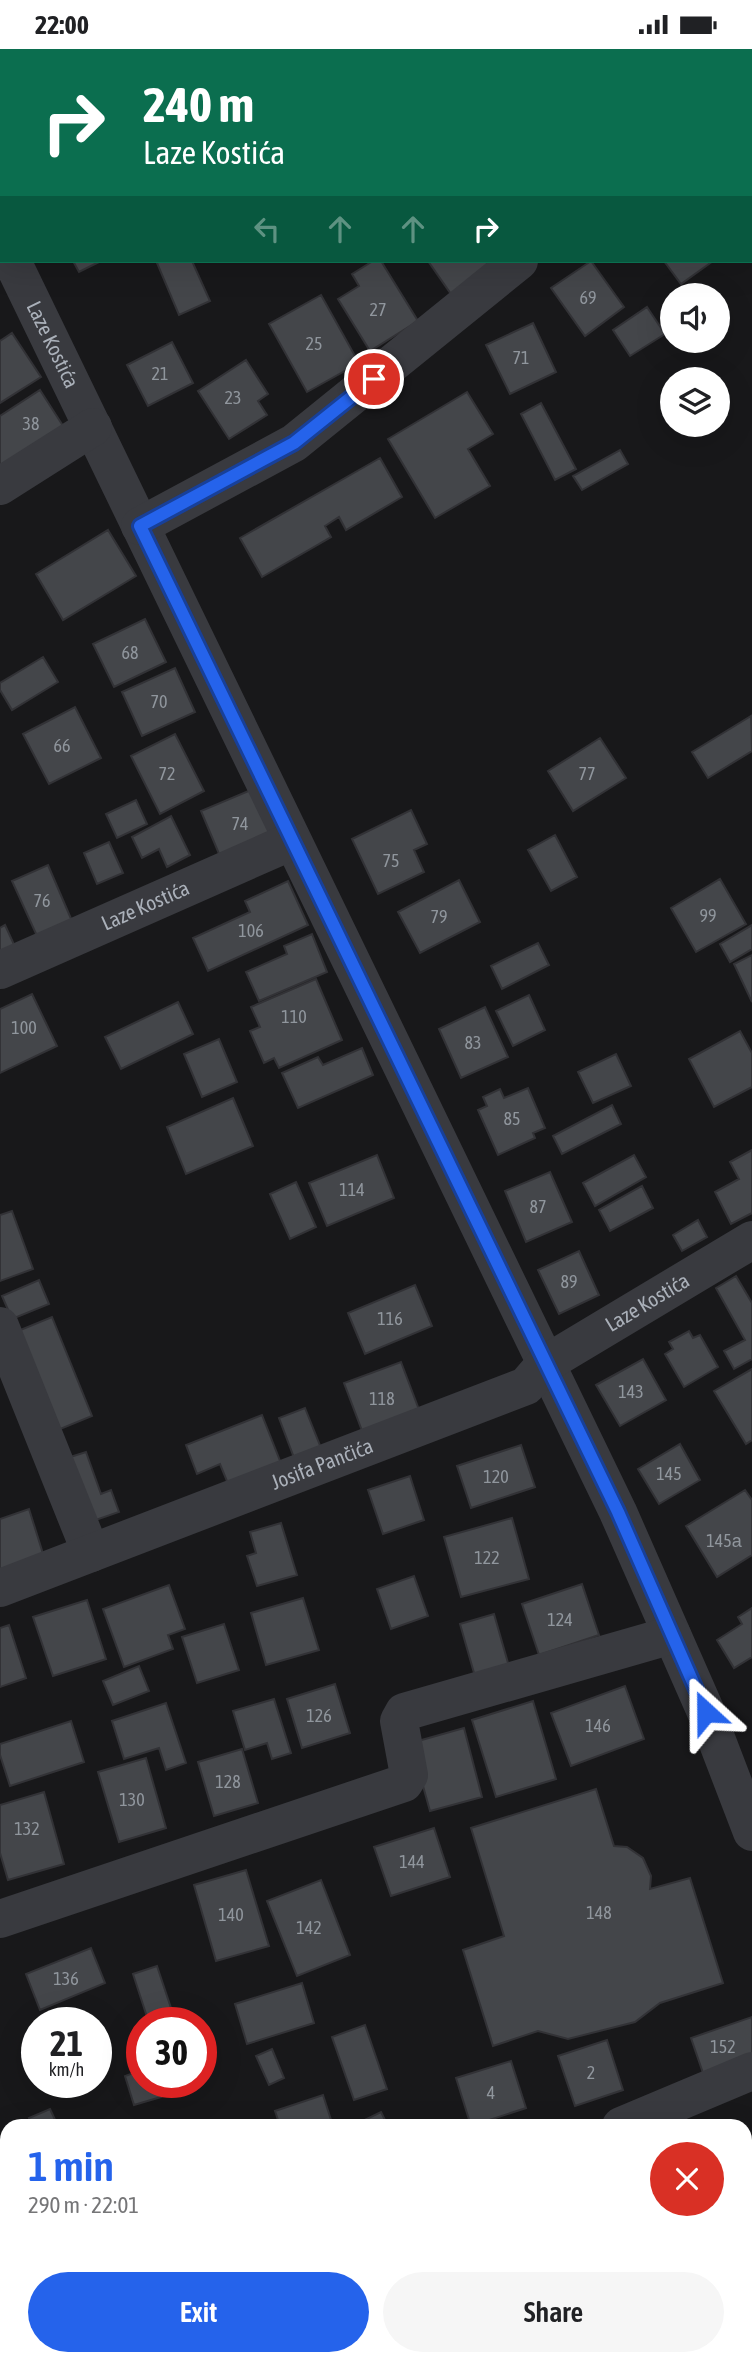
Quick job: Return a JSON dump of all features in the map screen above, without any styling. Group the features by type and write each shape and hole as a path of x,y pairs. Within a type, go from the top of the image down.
{"street":[{"name":"Laze Kostića","path":"13,263 618,1512 672,1635 752,1832"},
{"path":"140,526 294,443 517,263"},
{"path":"0,486 93,427"},
{"name":"Laze Kostića","path":"0,970 292,841"},
{"name":"Laze Kostića","path":"545,1364 752,1240"},
{"path":"0,1326 91,1553"},
{"name":"Josifa Pančića","path":"0,1588 495,1400 526,1386 545,1364"},
{"path":"0,1919 404,1783 410,1775 399,1721 404,1712 672,1635"},
{"path":"638,2119 752,2071"}],"building":[{"path":"74,263 97,263 79,272"},
{"path":"157,263 193,263 210,301 179,315"},
{"path":"370,263 382,263 418,321 370,351 338,299 359,286 352,274"},
{"path":"429,263 497,263 451,294"},
{"path":"588,263 592,263 624,307 585,336 551,288"},
{"path":"665,263 710,263 680,283"},
{"path":"321,295 359,363 307,392 269,324"},
{"path":"647,307 660,326 660,337 630,356 613,330"},
{"path":"533,323 556,372 510,394 486,345"},
{"path":"12,333 41,377 0,403 0,341"},
{"path":"172,342 193,383 148,406 127,365"},
{"path":"246,360 268,394 258,401 267,415 229,439 198,391"},
{"path":"40,390 67,432 0,465 0,416"},
{"path":"467,392 493,434 468,449 490,486 435,518 388,439"},
{"path":"541,403 576,469 555,480 521,414"},
{"path":"620,450 628,464 582,490 573,476"},
{"path":"380,458 402,497 346,530 339,517 325,526 331,537 262,577 240,538"},
{"path":"108,530 136,576 63,620 36,574"},
{"path":"145,619 166,662 114,687 93,644"},
{"path":"43,657 58,682 12,710 0,690 0,683"},
{"path":"175,668 195,712 142,736 122,692"},
{"path":"75,707 101,758 49,784 23,734"},
{"path":"751,716 752,751 708,778 692,752"},
{"path":"175,734 204,791 160,814 131,756"},
{"path":"600,738 626,778 573,811 548,771"},
{"path":"258,787 279,837 222,861 201,811"},
{"path":"136,800 147,824 117,838 106,814"},
{"path":"411,810 427,844 414,850 424,872 378,894 352,839"},
{"path":"171,816 190,855 167,867 159,849 142,858 132,837"},
{"path":"555,835 577,877 551,891 528,850"},
{"path":"109,842 123,873 97,884 84,853"},
{"path":"48,865 72,921 37,936 12,881"},
{"path":"720,879 746,924 696,952 671,908"},
{"path":"459,880 480,922 420,953 398,912"},
{"path":"288,881 308,925 208,971 193,938 250,912 245,901"},
{"path":"5,925 17,951 0,959 0,928"},
{"path":"752,925 752,949 730,962 720,944"},
{"path":"312,934 327,972 259,1001 246,972 287,954 284,946"},
{"path":"538,943 549,965 502,989 491,966"},
{"path":"752,955 752,1002 734,964"},
{"path":"316,979 342,1040 279,1068 274,1058 264,1063 250,1031 260,1027 251,1007"},
{"path":"32,994 57,1046 0,1073 0,1009"},
{"path":"529,995 545,1030 513,1046 496,1011"},
{"path":"178,1002 193,1034 121,1069 105,1037"},
{"path":"485,1007 508,1057 461,1078 439,1029"},
{"path":"740,1031 752,1053 752,1087 714,1107 689,1059"},
{"path":"219,1039 237,1082 202,1097 184,1054"},
{"path":"362,1048 373,1075 298,1108 282,1073 318,1057 323,1065"},
{"path":"616,1054 631,1086 593,1103 578,1072"},
{"path":"528,1088 545,1128 533,1133 535,1138 498,1155 478,1110 487,1106 483,1097 500,1089 504,1098"},
{"path":"233,1098 253,1146 186,1174 167,1127"},
{"path":"612,1105 621,1124 562,1154 553,1136"},
{"path":"752,1150 752,1213 731,1224 715,1192 739,1179 730,1162"},
{"path":"377,1155 394,1198 327,1226 309,1183"},
{"path":"634,1155 646,1177 595,1206 583,1183"},
{"path":"550,1172 572,1222 526,1242 505,1191"},
{"path":"296,1182 316,1227 290,1239 270,1194"},
{"path":"642,1186 653,1208 610,1231 599,1210"},
{"path":"12,1211 33,1269 0,1281 0,1215"},
{"path":"698,1220 707,1237 682,1251 673,1235"},
{"path":"579,1251 599,1295 559,1314 538,1270"},
{"path":"736,1276 752,1303 752,1359 734,1369 724,1351 745,1340 716,1288"},
{"path":"39,1280 49,1304 12,1319 2,1296"},
{"path":"415,1285 432,1326 365,1354 348,1313"},
{"path":"52,1317 92,1416 53,1432 13,1333"},
{"path":"689,1331 693,1338 700,1335 718,1367 684,1387 665,1354 673,1349 669,1342"},
{"path":"643,1359 666,1400 620,1426 596,1385"},
{"path":"401,1362 421,1415 364,1436 344,1383"},
{"path":"752,1369 752,1440 746,1444 714,1391"},
{"path":"305,1408 323,1453 296,1463 279,1418"},
{"path":"262,1415 284,1471 231,1491 220,1464 197,1474 186,1445"},
{"path":"680,1444 700,1480 659,1504 638,1469"},
{"path":"521,1445 535,1487 471,1508 457,1466"},
{"path":"86,1452 101,1494 111,1490 119,1512 87,1523 64,1459"},
{"path":"410,1476 424,1520 383,1534 368,1490"},
{"path":"745,1490 752,1500 752,1555 717,1577 686,1526"},
{"path":"29,1509 45,1560 0,1574 0,1519"},
{"path":"512,1518 529,1579 461,1597 444,1537"},
{"path":"281,1523 297,1575 257,1586 247,1556 256,1553 250,1532"},
{"path":"414,1576 428,1616 391,1629 377,1589"},
{"path":"582,1584 599,1635 539,1655 522,1604"},
{"path":"169,1585 185,1629 168,1635 173,1649 124,1667 103,1609"},
{"path":"303,1598 319,1650 266,1665 251,1613"},
{"path":"87,1600 106,1659 53,1676 33,1617"},
{"path":"752,1608 752,1657 734,1668 717,1640 742,1624 738,1617"},
{"path":"494,1614 510,1670 476,1680 460,1624"},
{"path":"224,1624 239,1670 197,1683 182,1637"},
{"path":"9,1625 26,1678 0,1687 0,1628"},
{"path":"139,1666 149,1691 113,1705 103,1681"},
{"path":"335,1684 350,1733 302,1748 287,1699"},
{"path":"625,1686 644,1739 571,1766 551,1713"},
{"path":"274,1699 291,1753 272,1759 267,1743 245,1750 233,1711"},
{"path":"533,1701 556,1779 496,1797 472,1720"},
{"path":"166,1703 186,1763 166,1770 159,1748 124,1759 112,1721"},
{"path":"71,1721 84,1762 10,1786 0,1755 0,1744"},
{"path":"464,1728 482,1797 430,1811 411,1743"},
{"path":"242,1749 258,1803 214,1816 198,1762"},
{"path":"146,1758 166,1828 119,1842 98,1772"},
{"path":"596,1789 614,1846 627,1847 643,1858 651,1876 650,1889 690,1878 723,1983 660,2003 635,2022 568,2039 538,2031 493,2046 463,1950 504,1936 471,1828"},
{"path":"44,1792 64,1864 8,1880 0,1853 0,1805"},
{"path":"434,1828 450,1877 391,1896 374,1847"},
{"path":"246,1870 269,1946 216,1961 194,1885"},
{"path":"321,1880 350,1955 297,1976 267,1901"},
{"path":"91,1948 105,1983 47,2007 39,2007 26,1974"},
{"path":"157,1966 171,2007 144,2007 133,1974"},
{"path":"302,1983 314,2023 247,2044 235,2004"},
{"path":"752,2017 752,2056 703,2073 691,2038"},
{"path":"365,2025 387,2089 354,2100 332,2037"},
{"path":"607,2040 623,2090 575,2106 558,2056"},
{"path":"272,2049 284,2078 269,2085 256,2056"},
{"path":"511,2061 526,2108 492,2119 469,2119 456,2078"},
{"path":"323,2095 331,2119 278,2119 275,2111"},
{"path":"132,2098 158,2098 134,2105"},
{"path":"50,2109 55,2119 30,2119"},
{"path":"381,2112 384,2119 366,2119"}],"route":[{"path":"374,379 294,443 140,526 618,1512 706,1712"}]}
